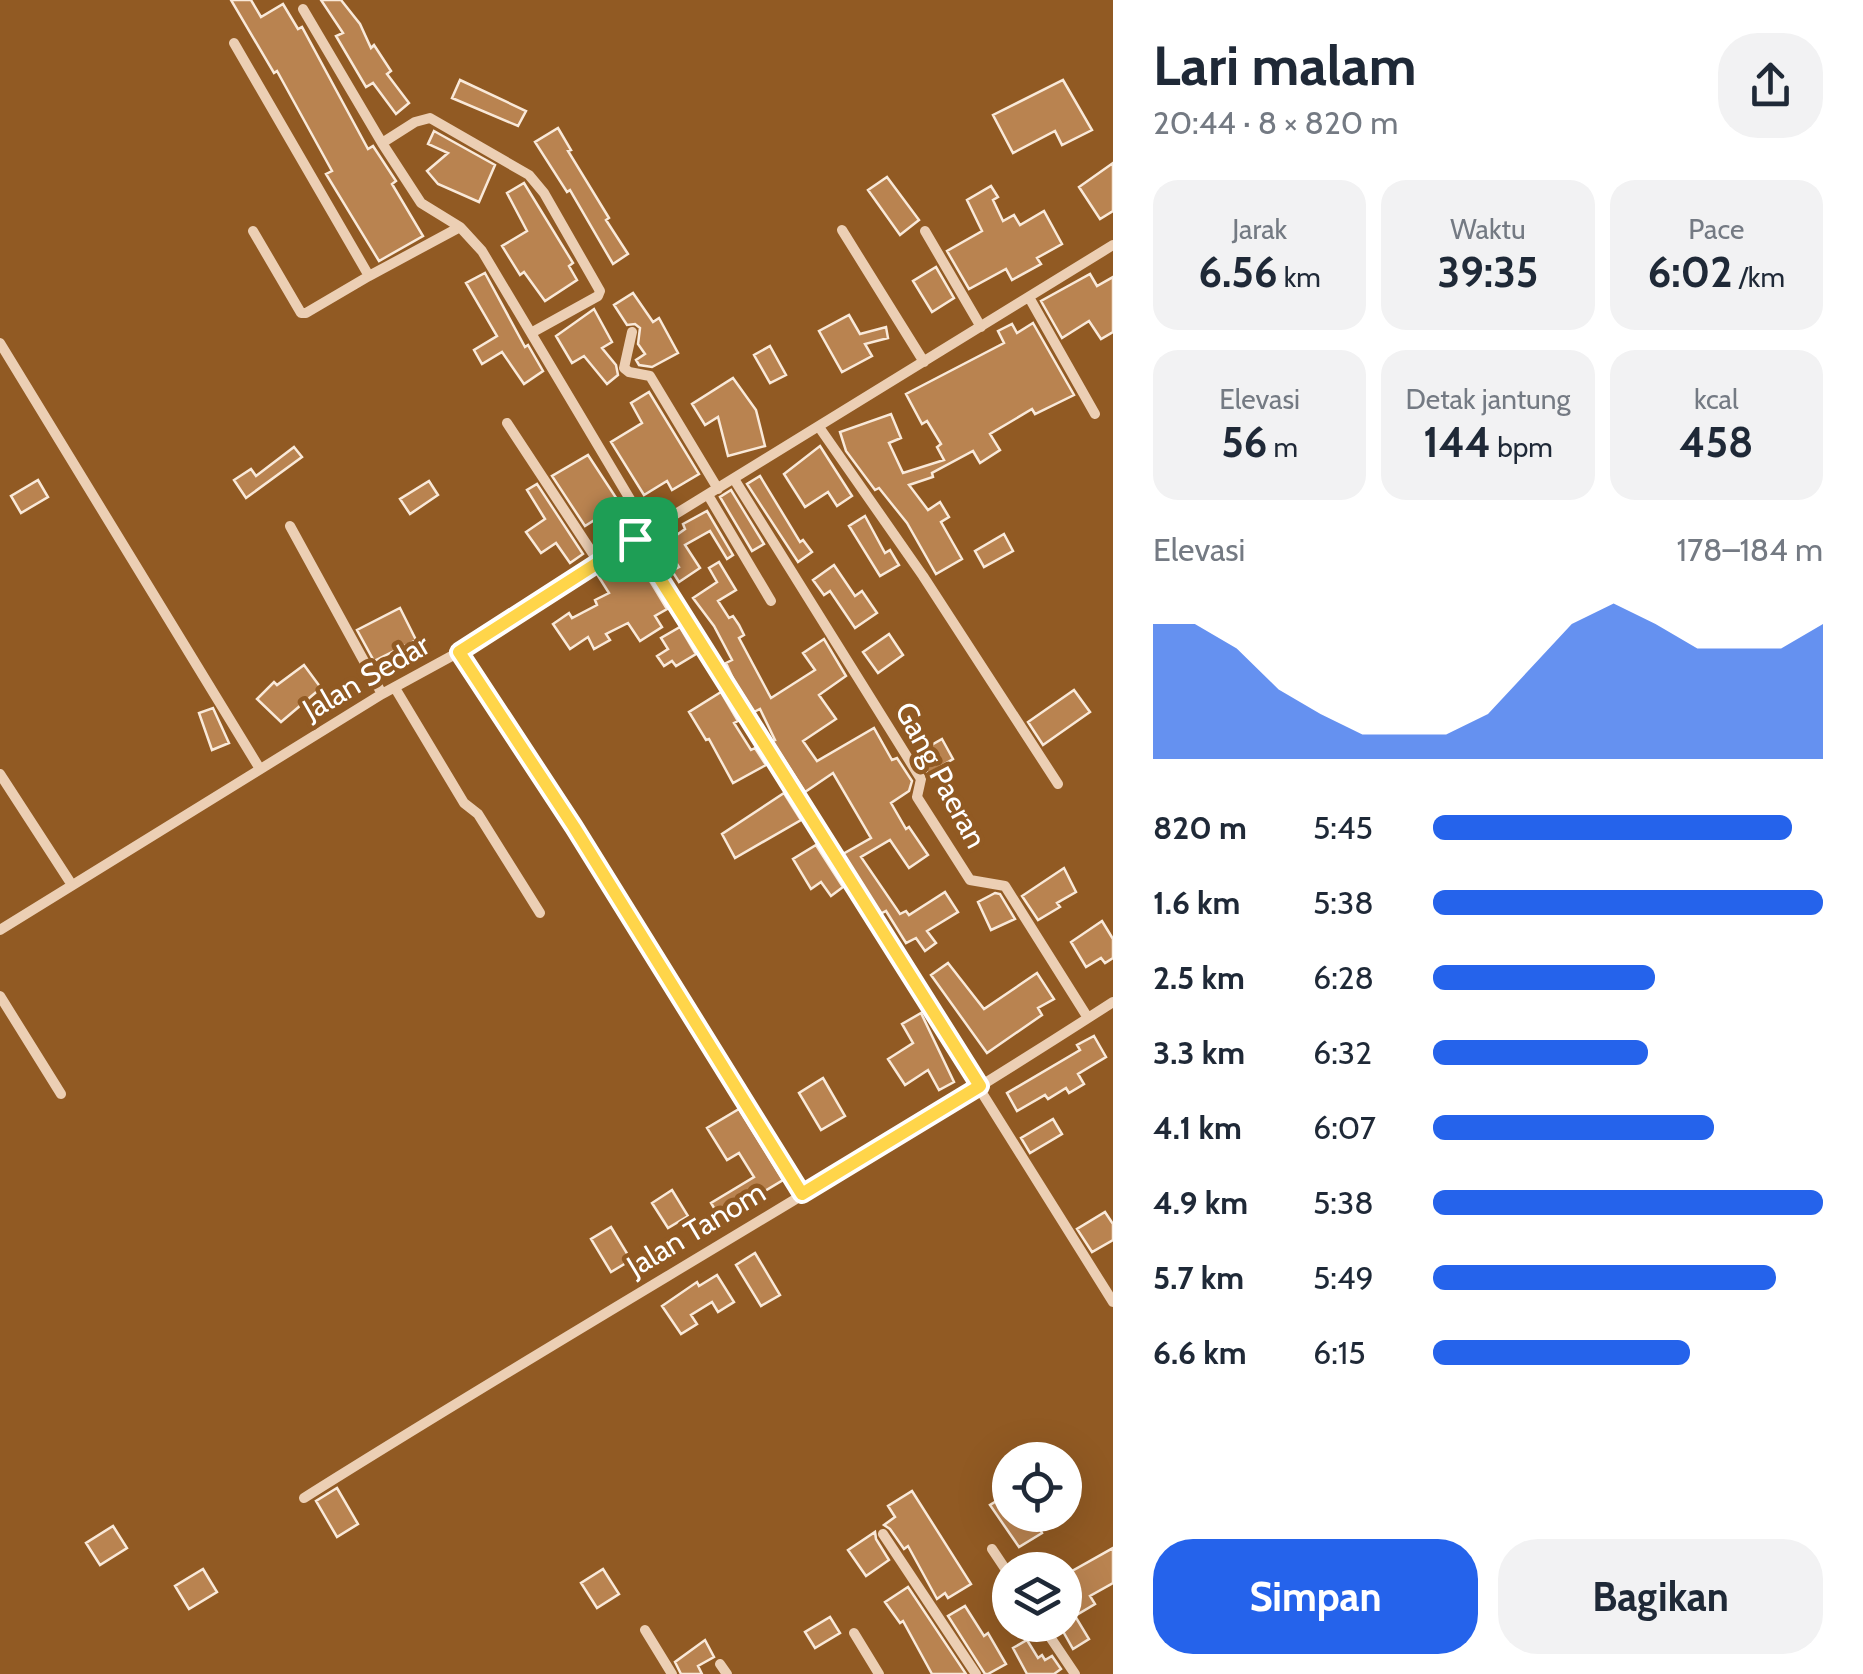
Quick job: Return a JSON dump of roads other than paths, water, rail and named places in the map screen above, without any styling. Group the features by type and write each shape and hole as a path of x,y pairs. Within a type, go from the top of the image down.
{"street":[{"path":"303,9 421,203 460,227 482,251 649,532"},
{"path":"234,43 369,276"},
{"path":"382,143 415,122 430,118 529,175 544,193 600,290 598,296 530,332"},
{"path":"252,231 301,313 460,227"},
{"path":"842,230 924,362"},
{"path":"925,232 981,327"},
{"name":"Jalan Sedar","path":"0,930 382,694 459,652 1113,245"},
{"path":"1030,299 1095,414"},
{"path":"632,332 624,368 650,376 771,601"},
{"path":"0,343 260,768"},
{"path":"507,423 598,562"},
{"path":"819,427 923,576 1058,784"},
{"name":"Gang Paeran","path":"734,479 921,780 917,797 970,880 1005,886 1088,1018"},
{"path":"290,526 382,694"},
{"path":"635,539 1113,1302"},
{"path":"459,652 574,827 802,1194"},
{"path":"395,688 464,803 478,814 540,913"},
{"path":"0,774 72,885"},
{"path":"0,996 60,1094"},
{"name":"Jalan Tanom","path":"304,1498 1113,1002"},
{"path":"883,1534 976,1674"},
{"path":"645,1630 672,1674"},
{"path":"854,1633 878,1674"},
{"path":"1053,1642 1075,1674"}]}
